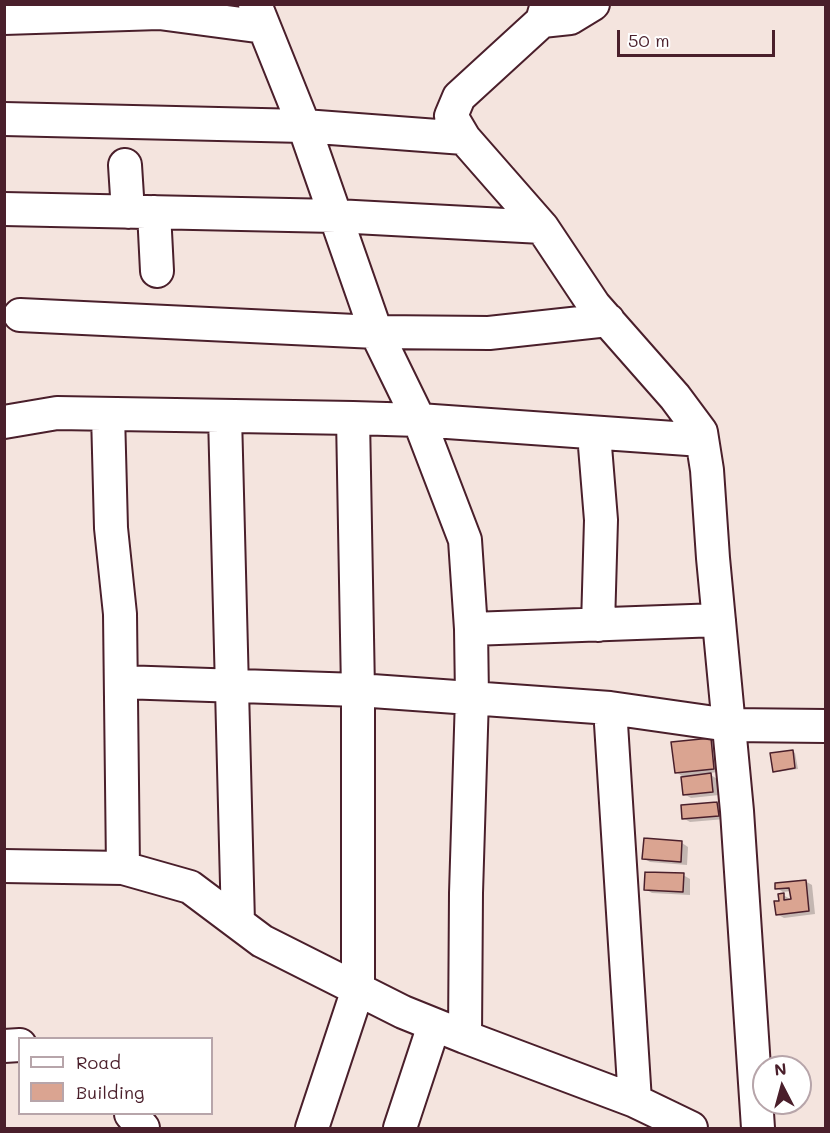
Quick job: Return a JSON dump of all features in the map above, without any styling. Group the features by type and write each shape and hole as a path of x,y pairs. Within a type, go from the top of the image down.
{"street":[{"path":"593,4 570,18 544,13 459,97 451,116 464,138 542,227 594,305 675,397 701,432 707,470 737,811 758,1128"},
{"path":"4,18 112,10 260,16 304,126 376,332 419,420 465,540 471,629 472,697 466,893 465,1037"},
{"path":"4,119 304,126 464,138"},
{"path":"125,165 157,271"},
{"path":"4,209 336,216 542,227"},
{"path":"20,315 376,332 489,333 608,320"},
{"path":"4,422 57,413 353,418 419,420 702,440"},
{"path":"108,414 111,528 120,614 123,868"},
{"path":"225,416 238,923"},
{"path":"312,1128 358,989 358,690 353,418"},
{"path":"594,434 601,520 598,625"},
{"path":"471,629 719,620"},
{"path":"121,682 358,690 472,697 610,708 729,725 825,726"},
{"path":"610,708 634,1101"},
{"path":"4,866 123,868 190,887 262,941 358,989 434,1025 634,1101 691,1128"},
{"path":"400,1128 434,1025"},
{"path":"133,1115 143,1128"}],"building":[{"path":"711,738 714,769 675,773 671,742"},
{"path":"793,750 795,768 773,772 770,753"},
{"path":"711,773 713,792 683,795 681,777"},
{"path":"717,802 719,816 682,819 681,805"},
{"path":"644,838 682,841 681,862 642,859"},
{"path":"645,872 684,873 683,892 644,890"},
{"path":"806,880 809,911 776,915 774,901 779,901 778,894 784,893 784,900 791,899 789,888 775,889 775,883"}]}
